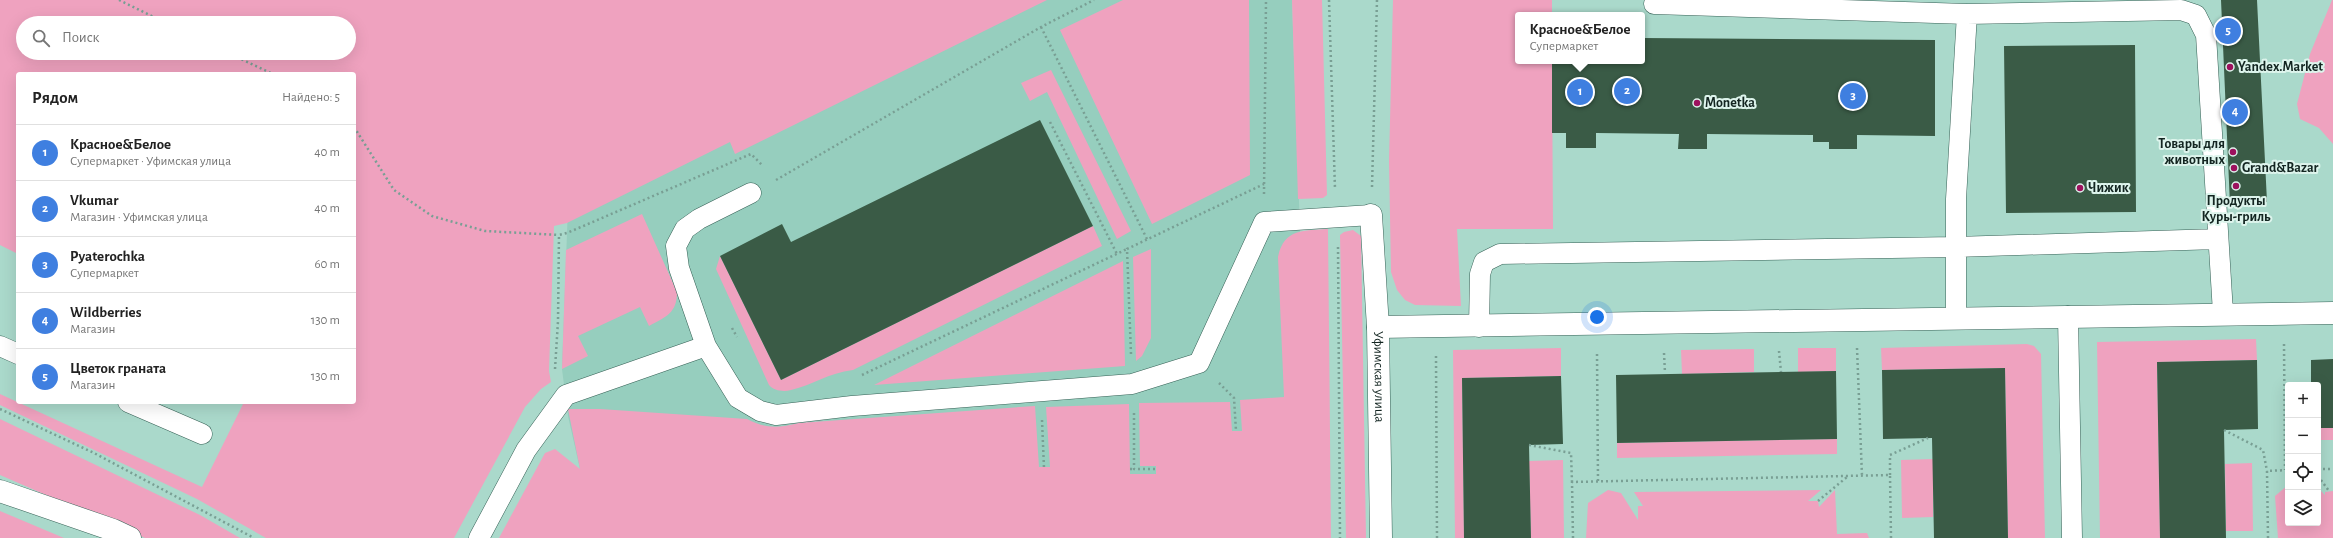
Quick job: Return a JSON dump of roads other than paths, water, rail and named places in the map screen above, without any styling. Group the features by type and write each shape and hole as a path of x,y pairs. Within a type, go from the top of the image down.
{"street":[{"name":"Уфимская улица","path":"1371,215 1378,327 1381,538"},
{"path":"1378,327 1479,327 2223,313 2333,313"},
{"path":"0,491 114,530 130,538"}],"lane":[{"path":"1654,4 1967,14 2181,10 2196,15 2206,35 2223,313"},
{"path":"1956,318 1955,247 1967,14"},
{"path":"751,193 699,219 685,229 676,246 679,268 706,346 738,398 760,411 776,415 852,406 1132,384 1199,363 1264,222 1371,215"},
{"path":"1479,327 1480,274 1484,262 1500,254 1955,247 2218,238"},
{"path":"2068,316 2072,538"},
{"path":"0,346 16,353"},
{"path":"479,538 526,450 566,395 706,346"},
{"path":"133,404 202,434"}],"place":[{"name":"Цветок граната","path":"2228,31"},
{"name":"Yandex.Market","path":"2230,67"},
{"name":"Vkumar","path":"1627,91"},
{"name":"Красное&Белое","path":"1580,92"},
{"name":"Pyaterochka","path":"1853,96"},
{"name":"Monetka","path":"1697,103"},
{"name":"Wildberries","path":"2235,112"},
{"name":"Товары для животных","path":"2233,152"},
{"name":"Grand&Bazar","path":"2234,168"},
{"name":"Продукты Куры-гриль","path":"2236,186"},
{"name":"Чижик","path":"2080,188"}]}
